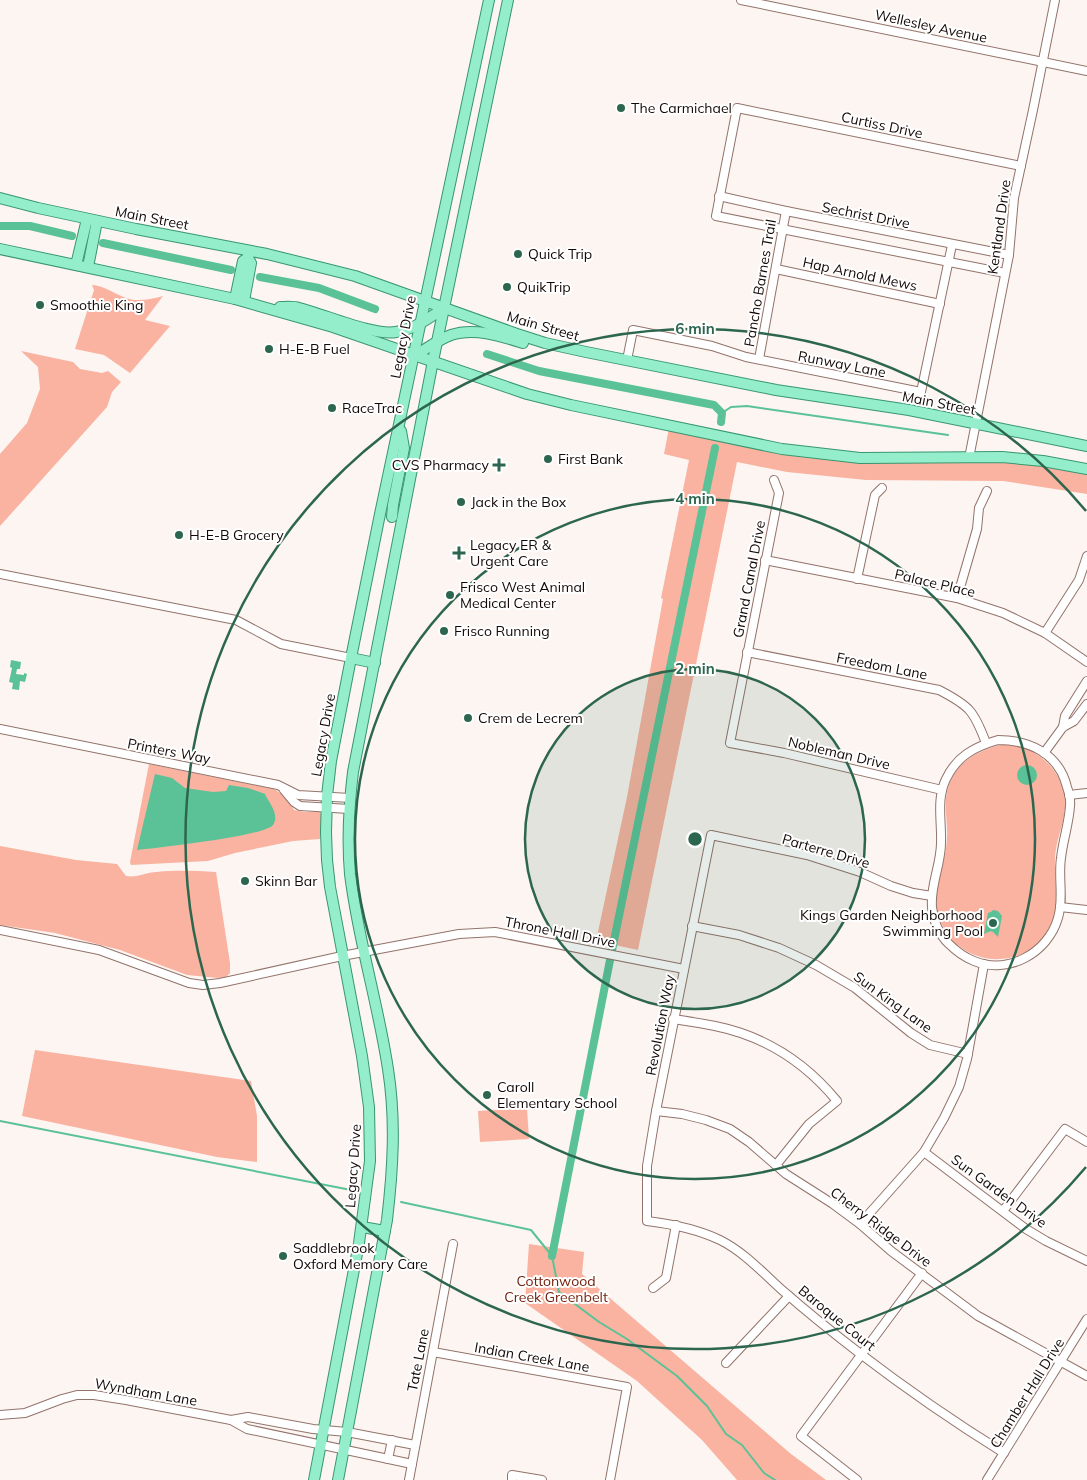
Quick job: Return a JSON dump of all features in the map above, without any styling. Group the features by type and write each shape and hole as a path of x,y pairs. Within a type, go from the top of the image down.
{"main road":[{"name":"Legacy Drive","path":"314,1480 362,1227 370,1160 369,1107 362,1056 330,887 327,860 326,802 331,761 380,514 489,0"},
{"path":"338,1480 385,1232 392,1183 394,1147 388,1067 364,952 350,872 350,798 353,772 505,0"},
{"path":"456,152 475,156"},
{"name":"Main Street","path":"0,198 249,254 267,254 355,276 528,338 586,352 776,390 909,410 1087,446"},
{"path":"76,265 92,220"},
{"path":"88,267 92,220"},
{"path":"0,249 269,308 333,327 527,394 782,449 860,458 1018,458 1087,469"},
{"path":"239,300 243,261 249,254"},
{"path":"269,308 297,307 367,329 395,332 420,324 444,308"},
{"path":"414,356 450,335 472,332 495,335 564,354 586,352"},
{"path":"392,517 404,448 400,422"},
{"path":"380,514 403,519"},
{"path":"351,658 375,663"},
{"path":"362,1227 385,1232"}],"street":[{"name":"Wellesley Avenue","path":"741,0 1087,71"},
{"name":"Kentland Drive","path":"969,458 1005,273 1014,201 1055,0"},
{"name":"Curtiss Drive","path":"719,196 737,108 1021,166"},
{"name":"Sechrist Drive","path":"719,196 1008,255"},
{"path":"719,196 716,216 1005,273"},
{"name":"Pancho Barnes Trail","path":"759,360 786,211"},
{"path":"940,304 952,245"},
{"name":"Hap Arnold Mews","path":"776,269 940,304"},
{"name":"Runway Lane","path":"627,360 633,330 712,346 759,360 921,392 940,304"},
{"name":"Grand Canal Drive","path":"730,743 779,493 774,480"},
{"path":"857,579 875,495 882,488"},
{"path":"957,598 977,529 979,508 987,491"},
{"path":"1045,633 1080,580 1087,556"},
{"name":"Palace Place","path":"765,560 957,598 1003,613 1045,633 1087,662"},
{"path":"0,574 236,620 281,644 351,658"},
{"name":"Freedom Lane","path":"747,652 939,690 960,701 973,713 986,743"},
{"path":"1044,753 1062,727 1065,716 1087,682"},
{"path":"1062,727 1074,721 1087,704"},
{"name":"Printers Way","path":"0,729 278,785 298,794 349,809"},
{"path":"1010,740 1034,746 1044,753 1064,774 1070,805 1061,859 1059,877 1060,907 1056,923 1051,934 1037,951 1025,959 1005,965 984,964 966,958 944,940 934,917 932,896 941,845 942,790 952,768 965,754 986,743 1010,740"},
{"name":"Nobleman Drive","path":"730,743 784,753 942,790"},
{"path":"1069,795 1087,793"},
{"name":"Printers Way","path":"326,802 350,798"},
{"name":"Parterre Drive","path":"711,835 807,855 860,872 891,886 913,893 932,896"},
{"name":"Revolution Way","path":"647,1221 647,1166 656,1111 711,835"},
{"path":"1060,907 1087,910"},
{"name":"Sun King Lane","path":"692,926 739,935 779,948 816,965 856,988 910,1033 930,1045 968,1054"},
{"name":"Throne Hall Drive","path":"0,930 99,950 189,984 203,985 459,934 495,932 684,968"},
{"path":"860,1224 924,1152 959,1087 968,1054 984,964"},
{"path":"673,1019 716,1026 748,1036 778,1049 807,1068 837,1100 809,1124 776,1165"},
{"name":"Cherry Ridge Drive","path":"656,1111 682,1114 706,1120 730,1130 749,1142 786,1174 860,1224 891,1251 978,1316 1087,1376"},
{"path":"1003,1211 1065,1129 1087,1142"},
{"name":"Sun Garden Drive","path":"924,1152 1026,1228 1046,1241 1087,1261"},
{"name":"Baroque Court","path":"647,1221 676,1225 720,1240 744,1256 789,1296 861,1354 956,1423 1004,1453"},
{"path":"653,1288 666,1278 676,1225"},
{"name":"Tate Lane","path":"409,1480 452,1244"},
{"path":"857,1480 801,1436 922,1274"},
{"path":"726,1363 789,1296"},
{"name":"Chamber Hall Drive","path":"987,1480 1087,1319"},
{"name":"Indian Creek Lane","path":"432,1352 627,1387 610,1480"},
{"name":"Wyndham Lane","path":"0,1415 25,1413 62,1398 86,1395 126,1400 230,1420 247,1429 412,1464"},
{"name":"Wyndham Lane","path":"230,1420 248,1417 323,1430 347,1432 415,1445"},
{"path":"388,1459 392,1440"},
{"path":"512,1477 542,1480"}],"green space":[{"path":"92,285 133,300 145,300 163,296 145,320 170,326 130,373 104,355 75,349 94,290"},
{"path":"21,351 73,362 80,369 102,373 108,371 121,382 112,392 107,407 0,526 0,454 27,423 40,389 38,367"},
{"path":"669,428 791,453 986,460 1087,473 1087,494 1003,481 866,480 787,472 737,462 638,950 596,941 627,797 663,599 661,598 689,460 664,454"},
{"path":"1000,745 1014,746 1032,751 1048,763 1054,770 1063,788 1065,808 1055,853 1056,907 1052,925 1047,934 1029,951 1006,959 994,959 982,957 958,946 949,937 943,926 936,905 946,847 946,796 950,782 964,762 984,750"},
{"path":"149,764 274,789 286,798 294,810 320,812 323,820 320,839 293,841 235,853 208,861 131,865 130,862"},
{"path":"0,846 76,860 117,864 126,876 171,871 216,872 230,973 226,977 218,978 187,975 120,950 55,933 0,925"},
{"path":"35,1050 251,1081 257,1116 257,1162 217,1157 22,1116"},
{"path":"527,1108 529,1139 480,1142 478,1111"},
{"name":"Cottonwood Creek Greenbelt","path":"529,1244 584,1252 582,1274 791,1454 826,1480 737,1480 702,1440 637,1381 525,1303"}],"shaded area":[{"path":"11,660 21,662 20,669 17,669 16,674 27,674 25,682 20,681 19,690 12,689 13,683 9,682 12,668 10,667"},
{"path":"1027,765 1034,768 1037,775 1034,782 1027,785 1020,782 1017,775 1020,768"},
{"path":"155,774 172,778 185,788 213,792 226,791 229,785 248,788 265,794 275,813 275,821 273,825 266,829 232,837 137,850"},
{"name":"Kings Garden Neighborhood Swimming Pool","path":"993,910 998,911 1002,916 998,937 992,931 984,934 988,913"}],"waterway":[{"path":"0,226 30,226 72,236"},
{"path":"103,243 231,270"},
{"path":"260,277 319,288 375,309"},
{"path":"487,354 539,371 714,405 722,413 721,422"},
{"path":"722,413 731,407 747,406 948,435"},
{"path":"552,1256 611,955 715,448"},
{"path":"0,1121 351,1190"},
{"path":"401,1202 531,1230 552,1256 559,1292 677,1376 707,1406 726,1434 742,1445 764,1473 775,1480"}],"place":[{"name":"The Carmichael","path":"621,108"},
{"name":"Quick Trip","path":"518,254"},
{"name":"QuikTrip","path":"507,287"},
{"name":"Smoothie King","path":"40,305"},
{"name":"H-E-B Fuel","path":"269,349"},
{"name":"RaceTrac","path":"332,408"},
{"name":"First Bank","path":"548,459"},
{"name":"CVS Pharmacy","path":"499,465"},
{"name":"Jack in the Box","path":"461,502"},
{"name":"H-E-B Grocery","path":"179,535"},
{"name":"Legacy ER & Urgent Care","path":"459,553"},
{"name":"Frisco West Animal Medical Center","path":"450,595"},
{"name":"Frisco Running","path":"444,631"},
{"name":"Crem de Lecrem","path":"468,718"},
{"name":"Skinn Bar","path":"245,881"},
{"name":"Kings Garden Neighborhood Swimming Pool","path":"993,923"},
{"name":"Caroll Elementary School","path":"487,1095"},
{"name":"Saddlebrook Oxford Memory Care","path":"283,1256"}]}
